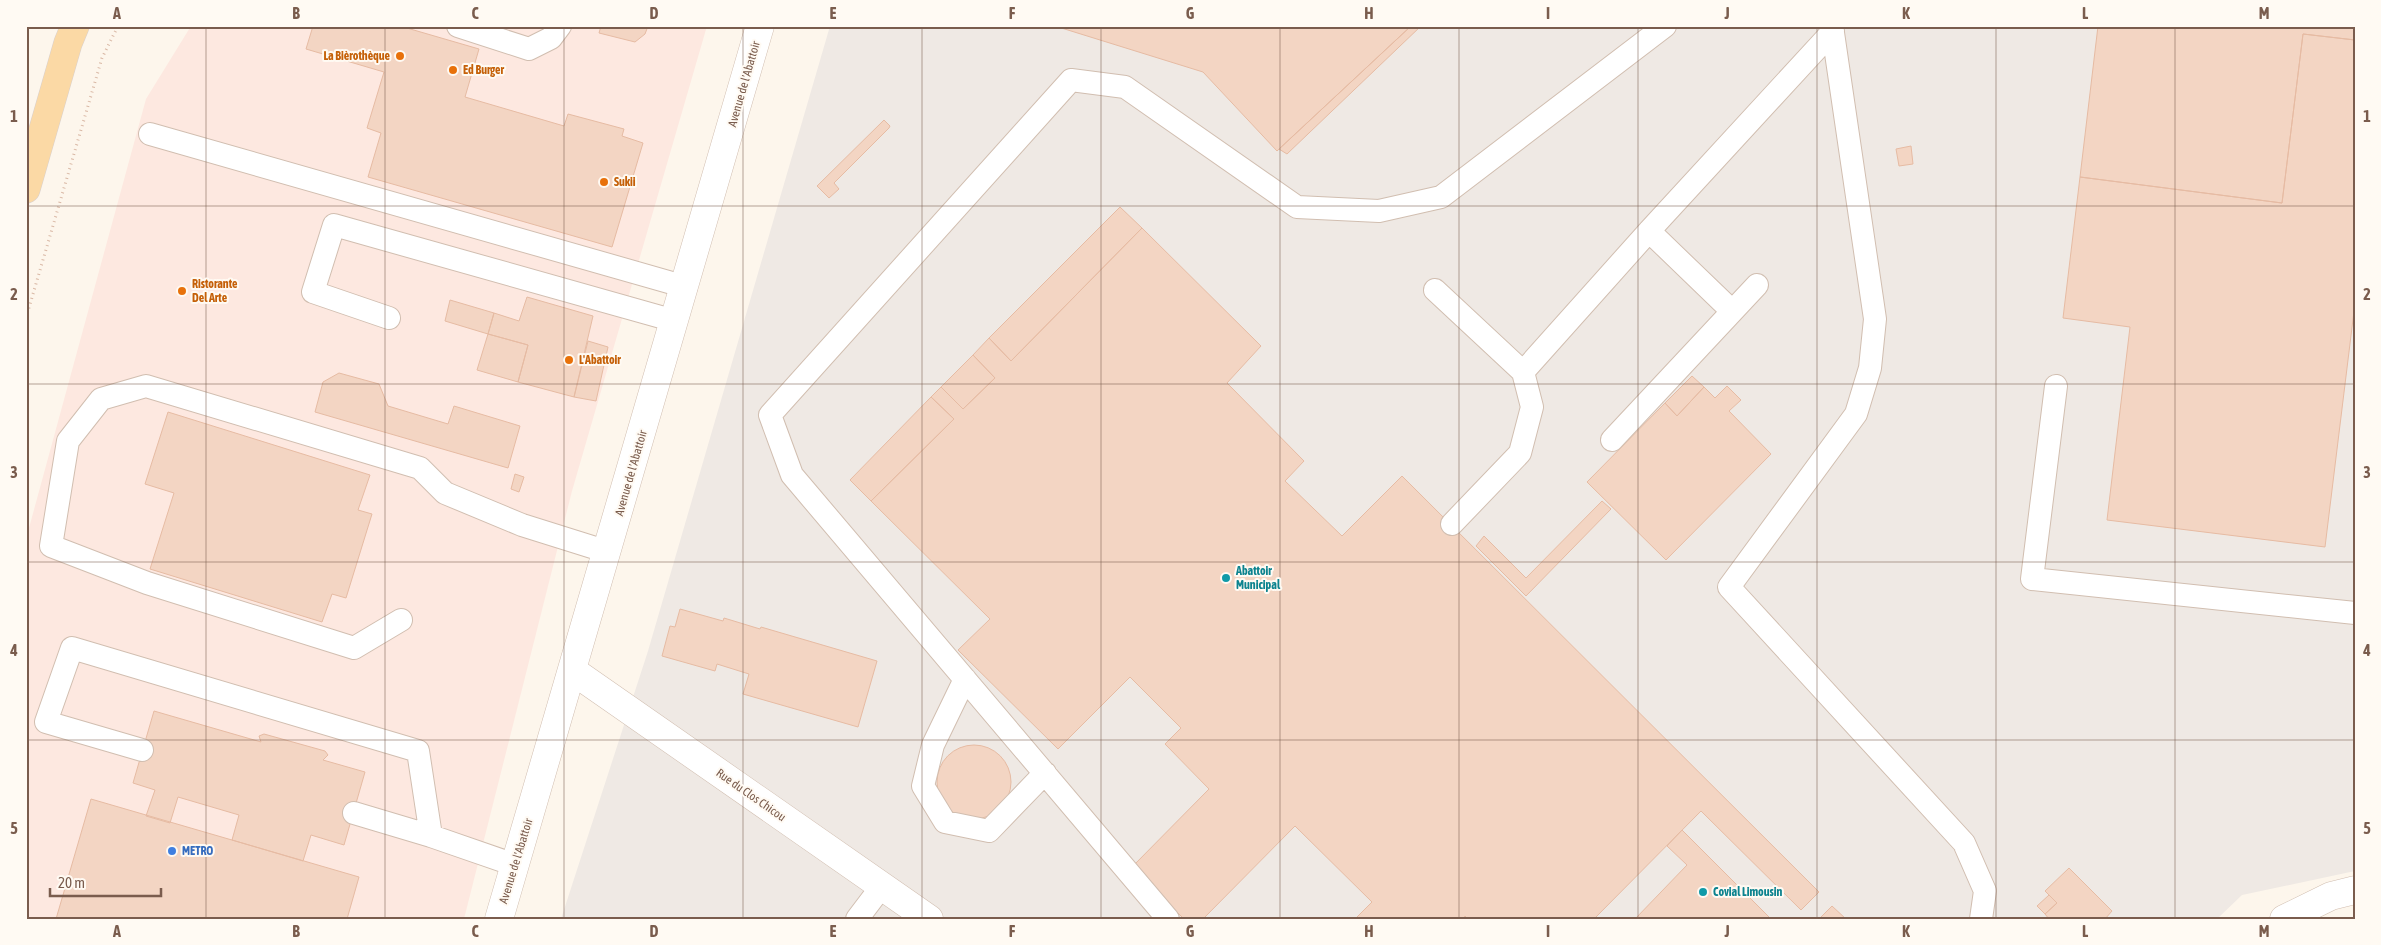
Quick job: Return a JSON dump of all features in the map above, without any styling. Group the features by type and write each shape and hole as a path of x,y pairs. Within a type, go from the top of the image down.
{"main road":[{"path":"26,189 68,43 75,26"}],"street":[{"name":"Avenue de l'Abattoir","path":"499,919 686,287 760,26"},
{"name":"Rue du Clos Chicou","path":"573,671 929,919"},
{"path":"2284,919 2331,896 2355,890"}],"lane":[{"path":"458,26 529,50 551,38 560,26"},
{"path":"1168,919 792,475 770,415 1071,80 1125,87 1298,207 1379,210 1441,197 1665,26"},
{"path":"1523,372 1832,29"},
{"path":"1832,29 1875,319 1870,368 1856,414 1729,587 1964,843 1985,891 1981,919"},
{"path":"150,134 686,287"},
{"path":"389,318 313,292 334,225 675,321"},
{"path":"1649,231 1732,311"},
{"path":"1612,440 1757,285"},
{"path":"1435,290 1523,372 1532,407 1520,453 1452,524"},
{"path":"401,620 354,648 147,583 51,546 68,441 101,399 146,386 420,468 445,493 522,525 608,552"},
{"path":"2056,386 2032,579 2355,613"},
{"path":"142,750 46,722 72,648 418,750 431,836"},
{"path":"965,679 933,745 923,786 945,822 988,831 1045,773"},
{"path":"354,813 431,836 515,865"},
{"path":"857,919 882,886"}],"path":[{"path":"26,318 102,58 118,26"}],"shaded area":[{"path":"191,26 707,26 572,491 464,919 26,919 26,539 146,99"},
{"path":"830,26 2355,26 2355,871 2242,895 2217,919 561,919 648,651"}],"building":[{"path":"313,26 400,26 479,49 465,97 564,126 568,114 624,129 622,136 643,143 612,247 368,177 381,133 367,128 384,72 306,49"},
{"path":"601,26 648,26 645,34 635,42 599,33"},
{"path":"1055,26 1411,26 1277,151 1203,72"},
{"path":"1411,26 1421,26 1287,154 1279,149"},
{"path":"2098,26 2355,26 2355,40 2303,34 2282,203 2080,177"},
{"path":"2303,34 2355,40 2355,303 2325,547 2107,520 2130,327 2063,318 2080,177 2282,203"},
{"path":"884,120 890,126 889,128 834,183 839,189 829,198 817,186"},
{"path":"1911,146 1913,164 1899,166 1896,149"},
{"path":"1120,207 1142,228 1011,361 989,338"},
{"name":"Abattoir Municipal","path":"1142,228 1261,346 1227,383 1304,461 1285,481 1342,536 1402,476 1819,892 1801,910 1701,811 1594,919 1468,919 1465,916 1463,919 1355,919 1372,902 1295,826 1203,919 1184,919 1132,867 1209,789 1165,744 1181,728 1130,677 1058,749 958,650 990,619 871,501 954,419 931,397 941,387 963,409 995,378 973,355 989,338 1011,361"},
{"path":"527,297 593,316 574,397 518,382 528,345 488,334 494,313 519,321"},
{"path":"450,300 494,313 488,334 445,321"},
{"path":"488,334 528,345 518,382 477,370"},
{"path":"588,341 608,347 596,401 574,397"},
{"path":"973,355 995,378 963,409 941,387"},
{"path":"339,373 379,384 388,406 448,424 454,406 520,426 508,468 315,412 323,382"},
{"path":"1692,376 1704,387 1677,416 1665,403"},
{"path":"1727,386 1741,400 1729,411 1771,454 1666,560 1587,482 1665,403 1677,416 1704,387 1715,398"},
{"path":"931,397 954,419 871,501 850,480"},
{"path":"168,412 370,475 358,510 372,514 346,598 332,594 322,622 150,569 174,493 145,484"},
{"path":"515,474 524,477 519,492 511,489"},
{"path":"1602,501 1611,509 1526,596 1476,546 1484,536 1526,578"},
{"path":"680,609 723,621 724,618 760,629 761,627 877,661 858,727 743,694 749,674 717,664 715,671 662,656 670,626 675,627"},
{"path":"154,711 261,742 259,736 264,734 325,751 328,755 323,760 365,772 344,845 311,835 303,861 232,840 239,815 178,797 170,823 146,816 155,790 133,783"},
{"path":"974,745 995,751 1005,761 1011,782 1005,803 995,813 974,819 953,813 943,803 937,782 943,761 953,751"},
{"name":"METRO","path":"91,799 359,877 347,919 56,919"},
{"name":"Covial Limousin","path":"1682,830 1771,919 1635,919 1687,865 1667,846"},
{"path":"2069,868 2112,911 2105,919 2049,919 2045,914 2057,903 2045,891"},
{"path":"2049,895 2057,903 2045,914 2037,906"},
{"path":"1832,906 1846,919 1819,919"}],"place":[{"name":"La Bièrothèque","path":"400,56"},
{"name":"Ed Burger","path":"453,70"},
{"name":"Sukii","path":"604,182"},
{"name":"Ristorante Del Arte","path":"182,291"},
{"name":"L'Abattoir","path":"569,360"},
{"name":"Abattoir Municipal","path":"1226,578"},
{"name":"METRO","path":"172,851"},
{"name":"Covial Limousin","path":"1703,892"}]}
